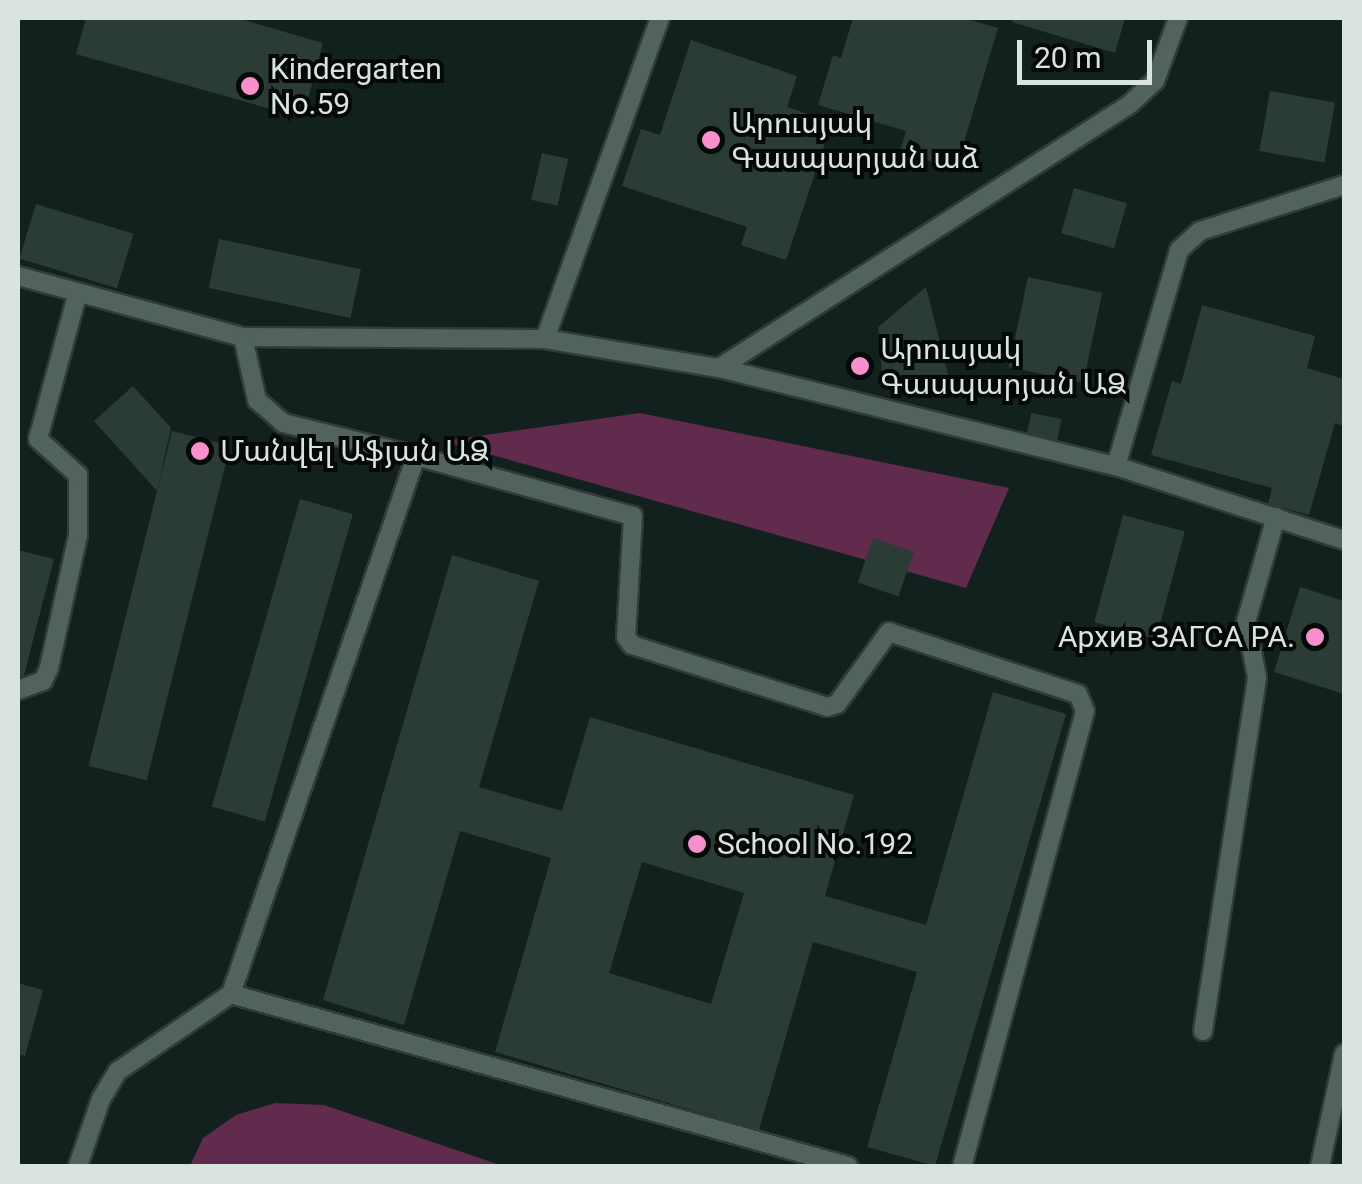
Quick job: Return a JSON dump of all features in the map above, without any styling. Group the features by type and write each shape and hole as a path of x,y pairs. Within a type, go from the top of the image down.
{"lane":[{"path":"545,340 660,18"},
{"path":"719,368 1130,104 1156,80 1178,18"},
{"path":"1116,466 1179,250 1200,231 1344,184"},
{"path":"18,276 243,338 545,340 719,368 1116,466 1344,540"},
{"path":"18,690 42,681 50,668 78,536 78,475 38,439 77,295"},
{"path":"243,338 258,400 283,423 633,516 626,637 632,645 826,707 837,704 884,636 896,633 1078,694 1085,711 962,1166"},
{"path":"78,1166 101,1098 118,1070 231,994 416,456"},
{"path":"1203,1031 1257,676 1246,622 1276,517"},
{"path":"231,994 848,1166"},
{"path":"1320,1166 1344,1054"}],"shaded area":[{"path":"640,413 1009,488 966,588 442,441"},
{"path":"275,1103 324,1105 503,1166 190,1166 203,1138 236,1115"}],"building":[{"name":"Kindergarten No.59","path":"86,18 237,18 323,43 303,118 76,54"},
{"path":"853,18 963,18 998,28 956,169 900,152 906,131 818,105 833,55 841,58"},
{"path":"1013,18 1125,18 1115,53 1012,22"},
{"path":"691,40 797,76 787,107 832,122 786,260 741,245 747,227 622,186 641,129 660,135"},
{"path":"1270,91 1335,102 1324,163 1259,151"},
{"path":"542,153 568,159 558,206 531,200"},
{"path":"1074,188 1127,203 1114,248 1061,233"},
{"path":"36,204 134,234 117,288 19,259"},
{"path":"219,239 361,269 350,318 209,288"},
{"path":"1028,277 1102,293 1083,383 1009,367"},
{"path":"926,287 951,386 882,373 878,327"},
{"path":"1202,305 1315,336 1307,368 1344,379 1344,426 1335,423 1309,515 1268,504 1272,488 1151,455 1172,381 1181,384"},
{"path":"133,386 171,428 157,491 94,421"},
{"path":"1031,413 1061,419 1056,444 1026,439"},
{"path":"172,431 230,446 147,780 89,766"},
{"path":"300,499 353,514 265,822 212,807"},
{"path":"1123,515 1185,532 1156,639 1094,622"},
{"path":"873,538 914,552 898,596 858,582"},
{"path":"18,550 54,559 23,679 18,678"},
{"path":"452,555 539,581 479,787 562,811 590,717 854,795 825,896 926,925 993,692 1066,714 935,1166 867,1147 917,972 813,942 759,1130 495,1052 551,858 460,831 404,1025 323,1000","holes":["642,862 744,893 711,1004 609,973"]},
{"name":"Архив ЗАГСА РА.","path":"1300,587 1344,601 1344,694 1274,672"},
{"path":"18,983 43,990 25,1056 18,1054"}],"place":[{"name":"Kindergarten No.59","path":"250,86"},
{"name":"Արուսյակ Գասպարյան աձ","path":"711,140"},
{"name":"Արուսյակ Գասպարյան ԱՁ","path":"860,366"},
{"name":"Մանվել Աֆյան ԱՁ","path":"200,451"},
{"name":"Архив ЗАГСА РА.","path":"1315,637"},
{"name":"School No.192","path":"697,844"}]}
